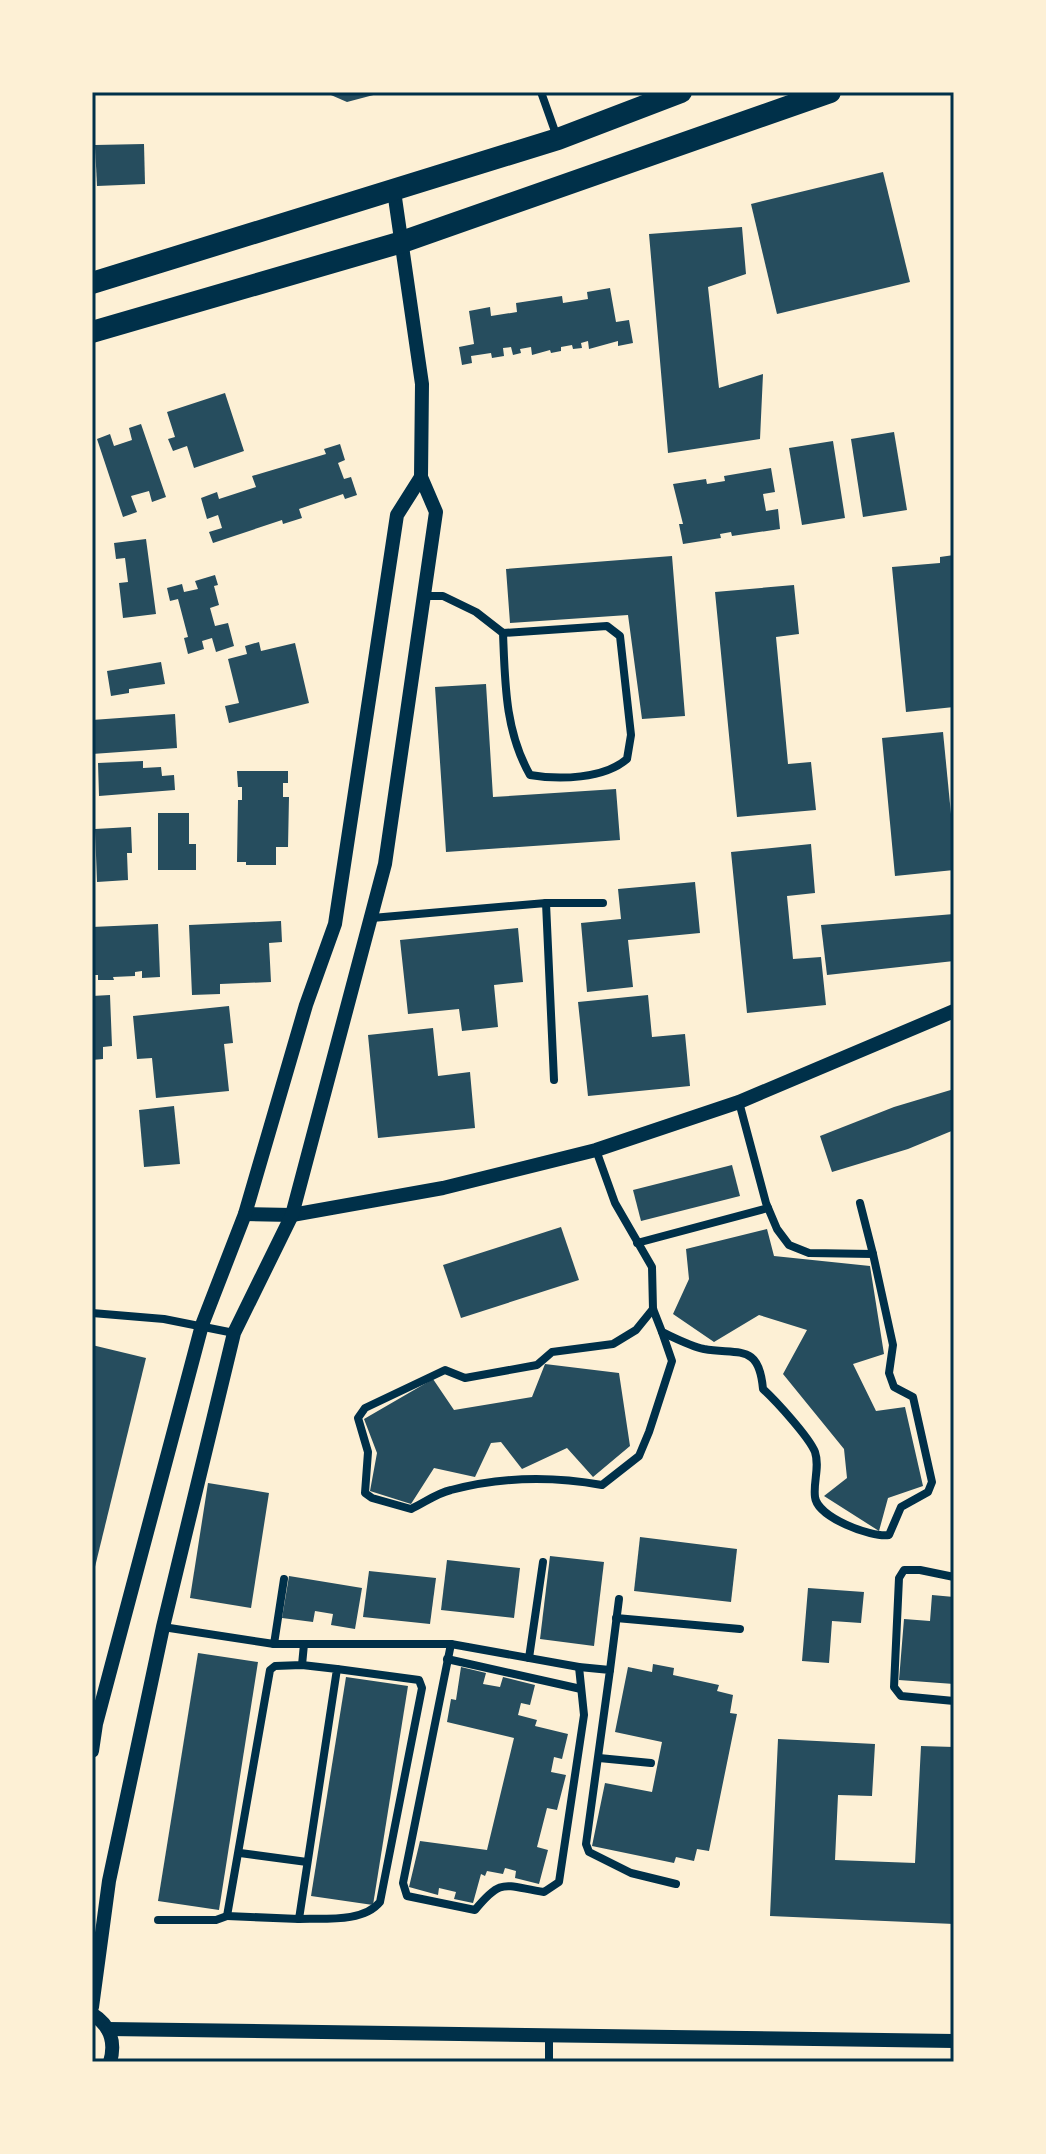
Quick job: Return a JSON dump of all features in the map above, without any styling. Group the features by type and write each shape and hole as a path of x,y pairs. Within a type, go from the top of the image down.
{"highway":[{"path":"92,283 558,139 681,92"},
{"path":"92,332 402,242 830,92"}],"street":[{"path":"541,92 558,139"},
{"path":"92,2007 109,1881 163,1627 234,1333 292,1215 385,864 436,512 421,477 422,384 394,191"},
{"path":"92,1751 94,1725 202,1325 245,1214 306,1005 335,924 397,515 421,477"},
{"path":"422,596 443,596 476,612 503,633 607,626 620,636 631,735 627,759 614,770 549,779 530,775 517,753 506,702 503,633"},
{"path":"372,918 546,903 603,903"},
{"path":"546,903 554,1080"},
{"path":"245,1214 292,1215 443,1188 596,1150 739,1102 954,1011"},
{"path":"739,1102 768,1208 777,1229 789,1245 809,1253 873,1254"},
{"path":"596,1150 615,1203 652,1267 653,1309 672,1361 639,1456 602,1485 568,1479 534,1478 496,1482 449,1490 411,1509 372,1498 365,1493 368,1452 358,1418 365,1408 445,1370 465,1378 537,1365 552,1352 613,1344 636,1330 653,1309"},
{"path":"662,1332 701,1349 742,1351 755,1359 761,1371 763,1389 814,1451 818,1477 815,1498 822,1511 878,1537 889,1535 901,1507 928,1492 932,1482 913,1397 894,1387 889,1373 893,1345 860,1203"},
{"path":"637,1243 768,1208"},
{"path":"92,1313 164,1319 234,1333"},
{"path":"529,1658 543,1562"},
{"path":"954,1577 904,1570 899,1578 894,1687 901,1696 954,1701"},
{"path":"274,1644 284,1579"},
{"path":"619,1599 586,1844 589,1852 631,1873 676,1884"},
{"path":"616,1618 740,1629"},
{"path":"163,1627 274,1644 451,1644 610,1670"},
{"path":"302,1665 304,1644"},
{"path":"451,1644 403,1883 407,1896 475,1910 491,1890 505,1886 544,1892 559,1882 584,1715 579,1667"},
{"path":"447,1659 581,1689"},
{"path":"158,1920 216,1920 227,1916 299,1919 351,1917 373,1910 380,1902 422,1688 419,1680 302,1665 275,1666 270,1670 227,1916"},
{"path":"299,1919 337,1669"},
{"path":"599,1758 651,1763"},
{"path":"240,1853 307,1862"},
{"path":"92,2014 108,2029 112,2041 110,2062"},
{"path":"108,2029 954,2041"},
{"path":"549,2035 549,2062"}],"building":[{"path":"324,92 381,92 381,93 347,102"},
{"path":"144,144 145,184 97,186 95,145"},
{"path":"883,172 910,282 777,314 751,204"},
{"path":"742,227 746,274 708,287 719,388 763,374 760,439 668,453 649,234"},
{"path":"610,288 616,322 629,320 633,343 618,346 618,341 589,349 588,341 581,343 582,348 573,349 572,345 561,347 561,351 551,353 550,350 532,355 531,347 520,349 521,353 513,355 511,347 503,348 504,356 492,358 491,353 471,356 472,363 462,365 459,347 474,344 469,311 490,307 491,316 517,312 516,303 562,296 563,303 588,299 587,292"},
{"path":"225,393 244,451 194,468 187,446 173,451 168,439 175,437 167,412"},
{"path":"141,424 166,497 152,502 149,491 131,496 137,512 123,517 97,439 110,434 114,446 132,440 129,428"},
{"path":"894,432 907,510 863,517 851,439"},
{"path":"833,441 845,518 802,525 789,448"},
{"path":"340,444 345,460 338,463 344,479 351,477 357,495 345,499 343,494 299,509 302,518 283,524 282,520 213,543 209,532 222,528 218,515 207,519 201,498 217,492 219,499 256,487 252,476 326,454 324,449"},
{"path":"771,468 775,492 763,494 766,511 778,509 780,529 732,536 731,532 720,534 721,538 683,544 679,524 683,524 673,484 706,479 707,484 725,481 724,476"},
{"path":"146,539 156,614 123,618 119,583 128,582 125,558 116,559 114,543"},
{"path":"954,555 954,612 951,612 954,707 906,712 892,567 940,563 940,557"},
{"path":"672,556 685,716 642,719 628,615 510,623 506,569"},
{"path":"215,575 218,585 214,586 219,605 210,608 215,626 228,623 234,646 216,652 212,638 202,641 204,649 188,654 184,638 188,637 178,599 170,601 167,588 182,584 184,592 198,589 195,581"},
{"path":"794,585 799,634 776,637 788,764 811,762 816,810 737,817 715,592"},
{"path":"259,642 261,651 295,643 309,703 229,723 225,706 239,703 228,659 247,654 245,646"},
{"path":"161,662 165,684 129,689 129,693 111,696 107,671"},
{"path":"486,684 493,797 616,789 620,840 446,852 435,687"},
{"path":"175,714 177,748 92,754 92,720"},
{"path":"943,732 954,870 895,876 882,738"},
{"path":"143,761 143,768 161,767 162,776 174,775 175,790 99,796 98,763"},
{"path":"237,771 288,771 288,783 283,783 283,797 289,797 288,847 276,847 276,865 237,862 238,800 242,800 242,787 238,787"},
{"path":"158,813 189,813 189,844 196,844 196,870 158,870"},
{"path":"131,827 132,853 127,853 128,880 97,882 95,829"},
{"path":"811,844 815,893 787,896 793,959 821,957 826,1005 747,1013 731,852"},
{"path":"695,882 700,933 628,940 633,987 587,992 581,923 621,919 618,889"},
{"path":"954,914 954,961 827,975 821,925"},
{"path":"281,921 282,942 269,943 271,982 220,984 220,994 192,995 189,925"},
{"path":"158,924 160,977 142,978 142,971 135,972 135,976 113,977 114,980 98,980 98,975 92,975 92,927"},
{"path":"518,928 523,982 494,985 498,1027 462,1031 459,1009 408,1014 400,940"},
{"path":"110,995 112,1046 103,1047 103,1059 92,1060 92,996"},
{"path":"648,995 652,1037 685,1034 690,1086 588,1096 578,1002"},
{"path":"229,1006 233,1043 224,1044 229,1091 156,1098 152,1058 137,1059 133,1016"},
{"path":"433,1028 438,1076 470,1072 475,1128 378,1138 368,1035"},
{"path":"954,1089 954,1130 908,1149 832,1172 820,1136 894,1107"},
{"path":"174,1106 180,1164 144,1167 139,1110"},
{"path":"732,1165 740,1196 641,1221 633,1190"},
{"path":"561,1227 579,1280 461,1318 443,1265"},
{"path":"767,1229 774,1256 870,1266 884,1354 853,1364 876,1411 905,1407 923,1486 888,1498 879,1531 824,1496 847,1478 844,1449 783,1374 807,1330 759,1315 714,1342 673,1314 689,1279 686,1249"},
{"path":"92,1345 146,1358 93,1575 92,1575"},
{"path":"545,1364 619,1373 630,1446 593,1477 567,1448 522,1469 501,1442 491,1443 475,1477 434,1468 411,1504 370,1491 377,1453 364,1419 433,1379 454,1410 532,1397"},
{"path":"208,1483 269,1493 251,1608 190,1598"},
{"path":"640,1537 737,1549 731,1602 634,1591"},
{"path":"550,1556 604,1562 594,1646 540,1639"},
{"path":"447,1560 520,1568 514,1618 441,1610"},
{"path":"369,1571 436,1578 430,1624 363,1617"},
{"path":"289,1576 362,1588 355,1629 331,1625 333,1614 315,1611 313,1622 282,1618"},
{"path":"808,1588 864,1592 861,1623 832,1621 829,1663 802,1661"},
{"path":"932,1595 954,1597 954,1684 899,1680 904,1619 930,1621"},
{"path":"198,1653 258,1662 219,1910 158,1901"},
{"path":"653,1664 674,1668 673,1675 719,1685 717,1691 733,1695 730,1713 737,1714 709,1851 697,1849 694,1861 676,1857 674,1863 592,1846 605,1783 652,1792 662,1742 615,1732 628,1667 652,1672"},
{"path":"461,1667 486,1673 483,1684 500,1687 503,1677 535,1685 530,1705 521,1703 518,1715 537,1720 535,1726 568,1734 562,1759 554,1757 551,1772 566,1775 557,1810 547,1808 537,1847 548,1850 539,1884 515,1878 516,1871 505,1868 503,1874 487,1871 485,1876 481,1874 473,1903 454,1899 456,1892 439,1888 438,1895 409,1887 420,1841 487,1850 514,1738 447,1722 451,1699 456,1700"},
{"path":"346,1677 408,1686 373,1905 311,1896"},
{"path":"778,1739 875,1744 872,1796 838,1795 835,1860 915,1863 921,1746 954,1747 954,1924 770,1916"}]}
